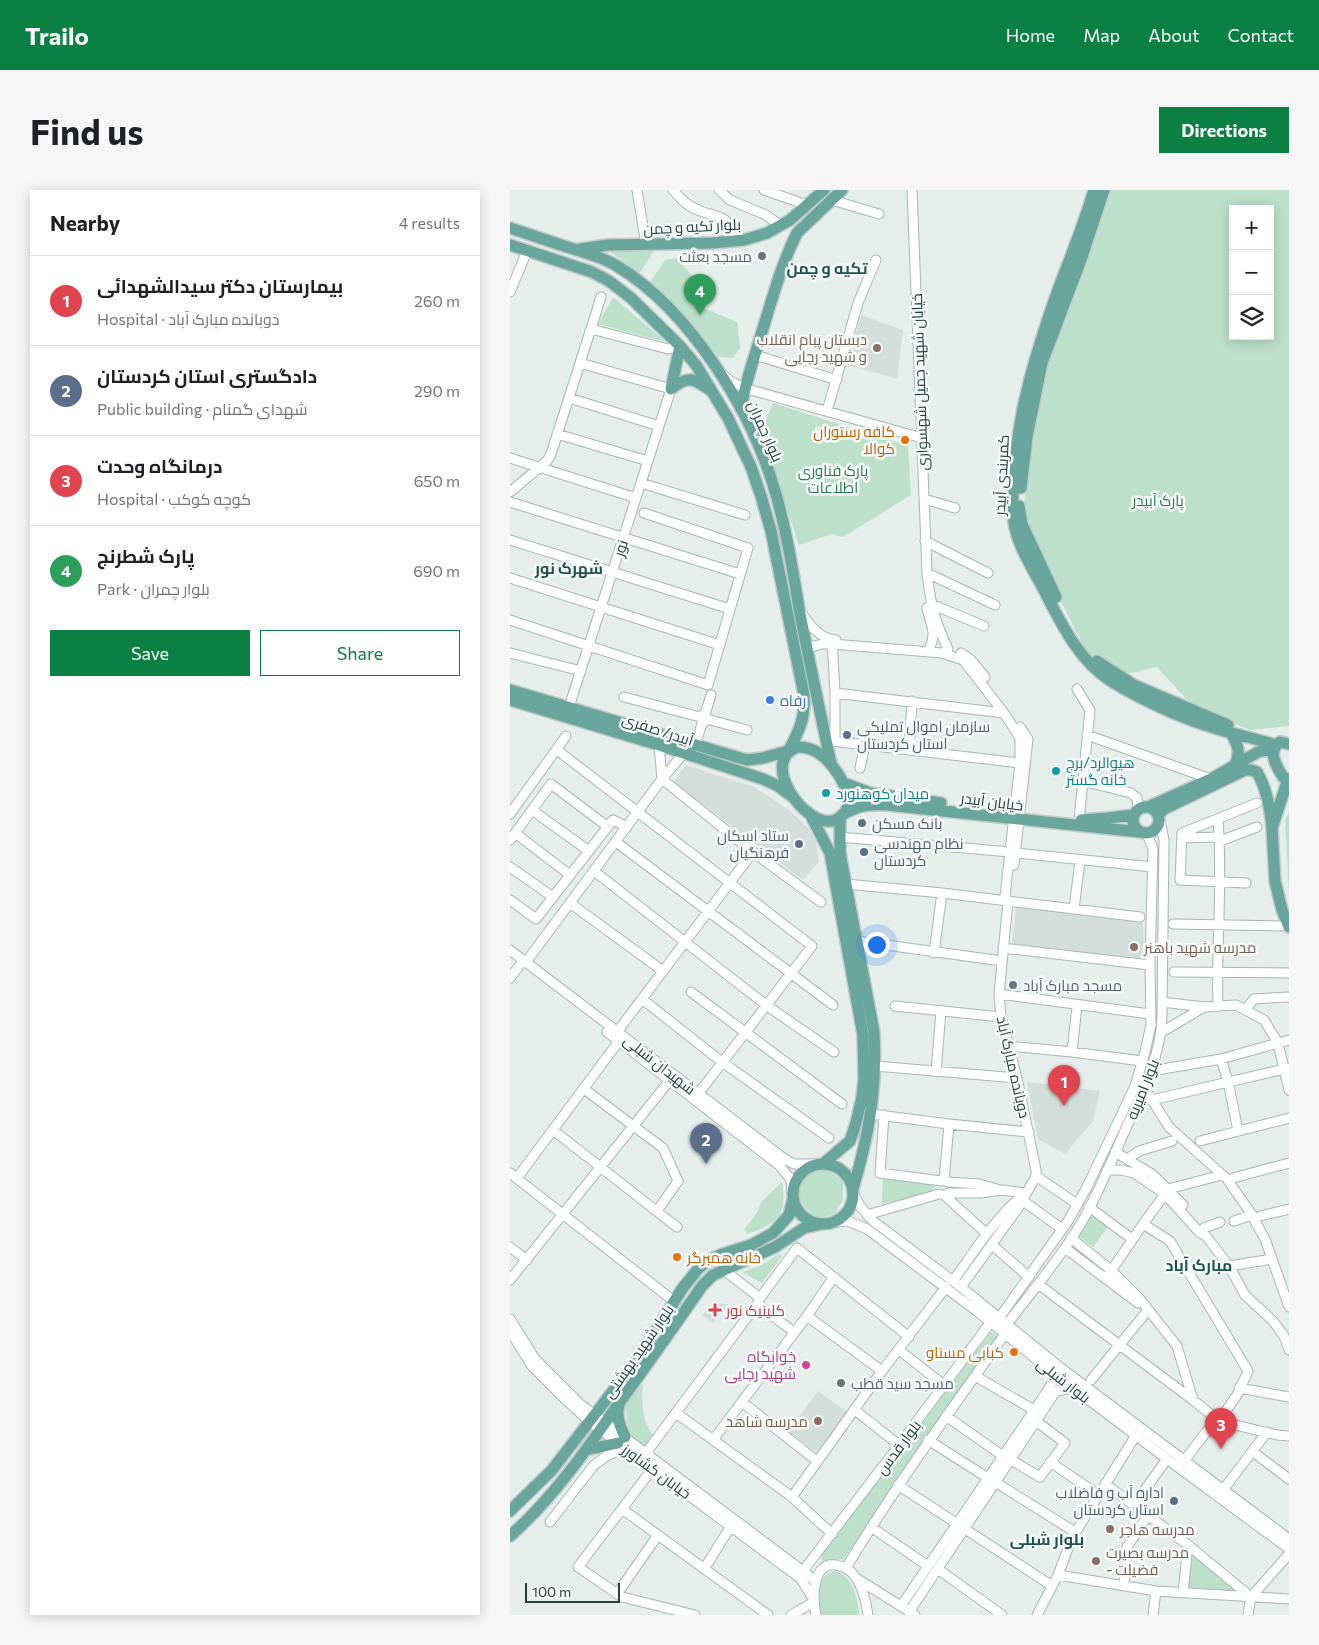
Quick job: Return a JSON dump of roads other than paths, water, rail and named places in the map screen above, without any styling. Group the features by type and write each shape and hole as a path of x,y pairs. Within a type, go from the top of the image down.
{"main road":[{"name":"بلوار تکیه و چمن","path":"576,249 608,245 744,240 785,223 824,190"},
{"path":"797,233 842,190"},
{"name":"کمربندی آبیدر","path":"1094,190 1084,223 1052,309 1019,425 1014,459 1012,505 1014,523 1021,546 1057,617 1088,662 1110,680 1145,699 1184,716 1231,733 1251,737 1275,747"},
{"name":"کمربندی آبیدر","path":"1104,190 1086,248 1042,363 1033,403 1022,474 1019,504 1020,516 1053,591 1079,640 1098,662 1134,685 1247,732 1251,737"},
{"path":"805,207 806,215 813,218"},
{"path":"741,409 744,388 776,282 797,233 797,226 785,223"},
{"name":"بلوار چمران","path":"510,228 576,249 617,266 644,286 693,335 719,372 751,430 775,491 785,529 819,710 831,762"},
{"name":"بلوار چمران","path":"510,245 592,272 631,298 680,346 696,365 728,418 747,458 764,505 794,640 804,695 804,714 803,722 789,750"},
{"path":"671,389 680,346"},
{"path":"671,389 687,378 713,391"},
{"name":"آبیدر/ صفری","path":"510,690 746,760 763,758 789,750"},
{"name":"آبیدر/ صفری","path":"510,700 763,779 778,786 793,797"},
{"path":"804,714 808,718 814,719 818,716 819,710"},
{"path":"1231,733 1239,748 1239,756 1235,764"},
{"path":"1272,828 1288,779 1283,777 1273,754 1275,747 1284,742 1289,744"},
{"path":"850,1141 820,1164 807,1168 795,1181 793,1194 800,1214 806,1219 821,1224 834,1222 842,1218 852,1203 853,1191 864,1148 871,1114 875,1066 874,1032 846,884 835,853 810,814 793,797 784,780 782,768 784,757 789,750 798,747 809,748 820,753 831,762 844,783 848,800 846,810 842,816 835,853 863,1035 862,1097 850,1145 854,1150 864,1148"},
{"name":"خیابان آبیدر","path":"842,816 857,807 870,804 1017,817 1079,820 1108,818 1140,810 1211,779 1258,752 1275,747"},
{"path":"1159,818 1156,811 1140,810 1133,823 1143,833 1154,831 1164,809 1245,770 1257,772 1270,806 1275,882 1285,926"},
{"name":"خیابان آبیدر","path":"844,783 870,793 1017,817 1143,833"},
{"path":"810,814 832,821 842,816"},
{"path":"820,1164 840,1169 851,1181 853,1191"},
{"name":"بلوار شهید بهشتی","path":"510,1511 552,1470 591,1417 640,1356 688,1280 698,1268 720,1255 763,1239 779,1228 789,1215 793,1194"},
{"name":"بلوار شهید بهشتی","path":"510,1536 543,1504 586,1450 702,1286 713,1275 723,1269 759,1255 804,1228 821,1224"},
{"path":"779,1228 789,1233 786,1240"},
{"path":"586,1450 623,1442 617,1412 620,1402"}],"street":[{"path":"637,190 646,244"},
{"path":"673,190 684,202 698,210 727,221 733,229 734,241"},
{"path":"719,190 730,200 785,223"},
{"path":"764,190 805,207"},
{"name":"خیابان شهید جمیل شهسواری","path":"912,190 927,573 931,604 940,633 948,649"},
{"path":"832,200 879,214"},
{"path":"510,292 527,251"},
{"path":"827,411 858,304 876,260"},
{"path":"510,492 547,461 551,454 601,297"},
{"path":"591,329 668,350 680,346"},
{"path":"755,355 837,380"},
{"path":"580,363 671,389"},
{"path":"719,372 730,381 744,388 922,438"},
{"name":"نور","path":"569,707 671,389"},
{"path":"568,398 659,426"},
{"path":"557,434 648,461"},
{"path":"510,458 636,498"},
{"path":"641,483 746,515"},
{"path":"924,499 955,508"},
{"path":"510,502 740,574"},
{"path":"510,620 708,685 748,548 644,513"},
{"path":"510,540 730,609"},
{"path":"925,541 988,573"},
{"path":"927,573 995,605"},
{"name":"خیابان شهید جمیل شهسواری","path":"927,573 925,600 934,634 930,647"},
{"path":"510,578 720,645"},
{"path":"931,604 984,626"},
{"path":"800,611 811,627 832,641 942,653 963,660 1004,713 1020,738 1017,817"},
{"path":"832,641 835,693 834,741 1020,763"},
{"path":"807,648 832,641 930,647 956,651 971,660 1028,739 1017,817"},
{"path":"510,653 581,670"},
{"path":"1077,689 1090,710 1079,820"},
{"path":"835,693 1004,713"},
{"path":"695,745 711,695"},
{"path":"624,697 746,730"},
{"path":"909,750 912,702"},
{"path":"1088,735 1211,779"},
{"path":"510,814 566,736"},
{"path":"860,768 865,744"},
{"path":"659,745 662,779 753,852 821,902"},
{"path":"557,750 812,946 698,1094"},
{"path":"510,978 523,964 662,779 684,753"},
{"path":"1084,781 1131,794 1137,798 1140,810"},
{"path":"570,875 513,836 551,784 608,827"},
{"path":"1246,883 1180,880 1182,834 1257,803"},
{"path":"532,810 589,851"},
{"name":"دوبانده مبارک آباد","path":"1017,817 1005,896 1008,902 1002,948 999,994 1000,1017 1029,1132 1036,1176"},
{"name":"بلوار امیریه","path":"1008,1324 1065,1248 1089,1207 1151,1071 1162,1032 1164,840 1159,818"},
{"path":"1218,819 1220,839 1218,1006"},
{"path":"510,900 536,919 613,820 627,827"},
{"path":"1182,838 1220,839 1257,827"},
{"name":"بلوار امیریه","path":"1000,1317 1062,1229 1087,1187 1135,1086 1149,1036 1150,1014 1153,849 1143,833"},
{"path":"839,837 1153,867"},
{"path":"616,842 834,1006"},
{"path":"675,1302 514,1175 553,1130 584,1089 642,999 753,852"},
{"path":"1074,909 1080,861"},
{"path":"510,867 553,897"},
{"path":"594,871 766,1005 834,1052"},
{"path":"846,884 1140,916"},
{"path":"934,952 942,894"},
{"path":"570,903 663,971"},
{"path":"1173,924 1285,926"},
{"path":"857,941 1002,961"},
{"path":"1002,948 1150,965"},
{"name":"شهیدان شبلی","path":"510,950 523,964"},
{"name":"شهیدان شبلی","path":"510,957 523,964 698,1094 771,1153 791,1180 793,1194"},
{"path":"1174,972 1289,973"},
{"path":"691,992 842,1104"},
{"path":"999,994 1077,1006 1150,1014"},
{"path":"1245,1010 1254,999 1289,997"},
{"path":"642,999 722,1062 829,1138"},
{"path":"1162,1002 1204,1007 1236,1005 1264,1020 1278,1043 1287,1069 1289,1090"},
{"path":"895,1006 1000,1017"},
{"path":"1072,1052 1077,1006"},
{"path":"1162,1032 1204,1007"},
{"path":"936,1072 941,1011"},
{"name":"شهیدان شبلی","path":"618,1036 670,1080 771,1153 794,1164 820,1164"},
{"path":"1151,1071 1221,1058 1289,1040"},
{"path":"1008,1046 1142,1061"},
{"path":"1221,1058 1228,1081 1238,1131"},
{"path":"875,1066 1016,1078"},
{"path":"1156,1099 1287,1069"},
{"path":"510,1280 670,1080"},
{"path":"1135,1086 1144,1089 1169,1127 1222,1175 1256,1215 1285,1283 1288,1305"},
{"path":"584,1089 663,1148 678,1181 656,1211"},
{"path":"871,1114 1029,1132"},
{"path":"884,1115 880,1173 979,1184 1002,1190 1024,1197 1062,1229"},
{"path":"1200,1140 1289,1118"},
{"path":"944,1194 950,1189 944,1181 949,1124"},
{"path":"553,1130 677,1227"},
{"path":"1127,1158 1138,1150 1172,1141"},
{"path":"1115,1152 1152,1174 1199,1232 1205,1232 1220,1222"},
{"path":"1234,1178 1289,1163"},
{"path":"1107,1170 1121,1170 1134,1173 1166,1191"},
{"path":"1106,1280 1166,1191 1222,1175"},
{"path":"961,1287 992,1245 1036,1176 1077,1204"},
{"path":"944,1181 937,1184 936,1188 987,1234"},
{"path":"1087,1187 1097,1192"},
{"path":"867,1215 944,1194 1002,1190"},
{"name":"بلوار شبلی","path":"853,1191 867,1215 950,1284 1005,1334 1056,1375 1289,1549"},
{"path":"792,1497 882,1371 987,1234 1015,1202 1024,1197"},
{"path":"1089,1207 1132,1239"},
{"path":"1234,1221 1256,1215 1289,1210"},
{"name":"بلوار شبلی","path":"834,1222 848,1221 866,1229 950,1284 961,1287 1061,1368 1289,1539"},
{"path":"1143,1224 1170,1241 1248,1371 1237,1395 1184,1461"},
{"path":"1205,1232 1229,1266 1245,1294 1273,1321 1284,1336 1289,1350"},
{"path":"1071,1238 1111,1270 1139,1298 1177,1346 1193,1400"},
{"path":"992,1245 1029,1278"},
{"path":"510,1247 526,1260"},
{"path":"646,1453 797,1248 909,1337"},
{"path":"1065,1248 1148,1310"},
{"path":"1229,1266 1266,1260"},
{"path":"729,1274 794,1332"},
{"path":"713,1440 807,1316 833,1278"},
{"path":"1038,1284 1217,1420 1289,1436"},
{"path":"1091,1380 1148,1310"},
{"path":"807,1316 882,1371"},
{"name":"خیابان کشاورز","path":"510,1318 535,1359 591,1417"},
{"name":"بلوار قدس","path":"803,1571 991,1322"},
{"name":"خیابان کشاورز","path":"510,1331 532,1366 566,1402 591,1417 653,1468 732,1526 816,1579"},
{"name":"بلوار قدس","path":"846,1568 928,1440 1005,1334"},
{"path":"899,1350 944,1385"},
{"path":"1007,1458 1056,1375"},
{"path":"975,1376 1034,1410"},
{"path":"901,1606 957,1523 992,1480 1056,1391 1074,1388"},
{"path":"1240,1388 1289,1397"},
{"path":"742,1402 817,1461"},
{"path":"855,1410 899,1445"},
{"path":"676,1414 792,1497 832,1534"},
{"path":"946,1416 1007,1458 1040,1477 1064,1442 1036,1421"},
{"path":"1223,1490 1267,1432"},
{"path":"1037,1615 1058,1575 1075,1532 1136,1435"},
{"path":"928,1440 1075,1532"},
{"path":"550,1522 594,1465 623,1442"},
{"name":"خیابان کشاورز","path":"623,1442 646,1453 801,1579 814,1601"},
{"path":"1253,1452 1289,1479"},
{"path":"1134,1505 1167,1459"},
{"path":"1050,1462 1099,1495"},
{"path":"653,1468 578,1568 622,1597 694,1615"},
{"path":"816,1579 824,1568 830,1565 846,1568 856,1578 912,1613 966,1529 992,1480"},
{"path":"1106,1484 1188,1545 1251,1597"},
{"path":"898,1485 1052,1586"},
{"path":"622,1509 768,1615"},
{"path":"1124,1586 1127,1547 1148,1515"},
{"path":"704,1569 732,1526"},
{"path":"871,1527 928,1566"},
{"path":"617,1594 658,1535"},
{"path":"1183,1593 1188,1545"},
{"path":"816,1554 814,1589 816,1615"},
{"path":"1248,1615 1251,1597 1289,1554"},
{"path":"938,1570 1002,1615"},
{"path":"1058,1575 1156,1591 1289,1599"},
{"path":"856,1578 864,1595 868,1615"},
{"path":"1153,1615 1156,1591"},
{"path":"791,1615 814,1601"}],"place":[{"name":"مسجد بعثت","path":"762,256"},
{"name":"پارک شطرنج","path":"700,315"},
{"name":"دبستان پبام انقلاب و شهید رجایی","path":"877,348"},
{"name":"کافه رستوران کوالا","path":"905,440"},
{"name":"رفاه","path":"770,700"},
{"name":"سازمان اموال تملیکی استان کردستان","path":"847,735"},
{"name":"هیوالرد/برج خانه گستر","path":"1056,771"},
{"name":"میدان کوهنورد","path":"826,793"},
{"name":"بانک مسکن","path":"862,823"},
{"name":"ستاد اسکان فرهنگیان","path":"799,844"},
{"name":"نظام مهندسی کردستان","path":"864,852"},
{"name":"مدرسه شهید باهنر","path":"1134,947"},
{"name":"مسجد مبارک آباد","path":"1013,985"},
{"name":"بیمارستان دکتر سیدالشهدائی","path":"1064,1106"},
{"name":"دادگستری استان کردستان","path":"706,1164"},
{"name":"خانه همبرگر","path":"677,1257"},
{"name":"کلینیک نور","path":"715,1310"},
{"name":"کبابی مسناو","path":"1014,1352"},
{"name":"خوابگاه شهید رجایی","path":"806,1365"},
{"name":"مسجد سید قطب","path":"841,1383"},
{"name":"مدرسه شاهد","path":"818,1421"},
{"name":"درمانگاه وحدت","path":"1221,1449"},
{"name":"اداره آب و فاضلاب استان کردستان","path":"1174,1501"},
{"name":"مدرسه هاجر","path":"1110,1529"},
{"name":"مدرسه بصیرت - فضیلت","path":"1096,1561"}],"district":[{"name":"تکیه و چمن","path":"827,267"},
{"name":"شهرک نور","path":"569,567"},
{"name":"مبارک آباد","path":"1199,1264"},
{"name":"بلوار شبلی","path":"1047,1538"}],"park label":[{"name":"پارک فناوری اطلاعات","path":"833,478"},
{"name":"پارک آبیدر","path":"1158,500"}]}
